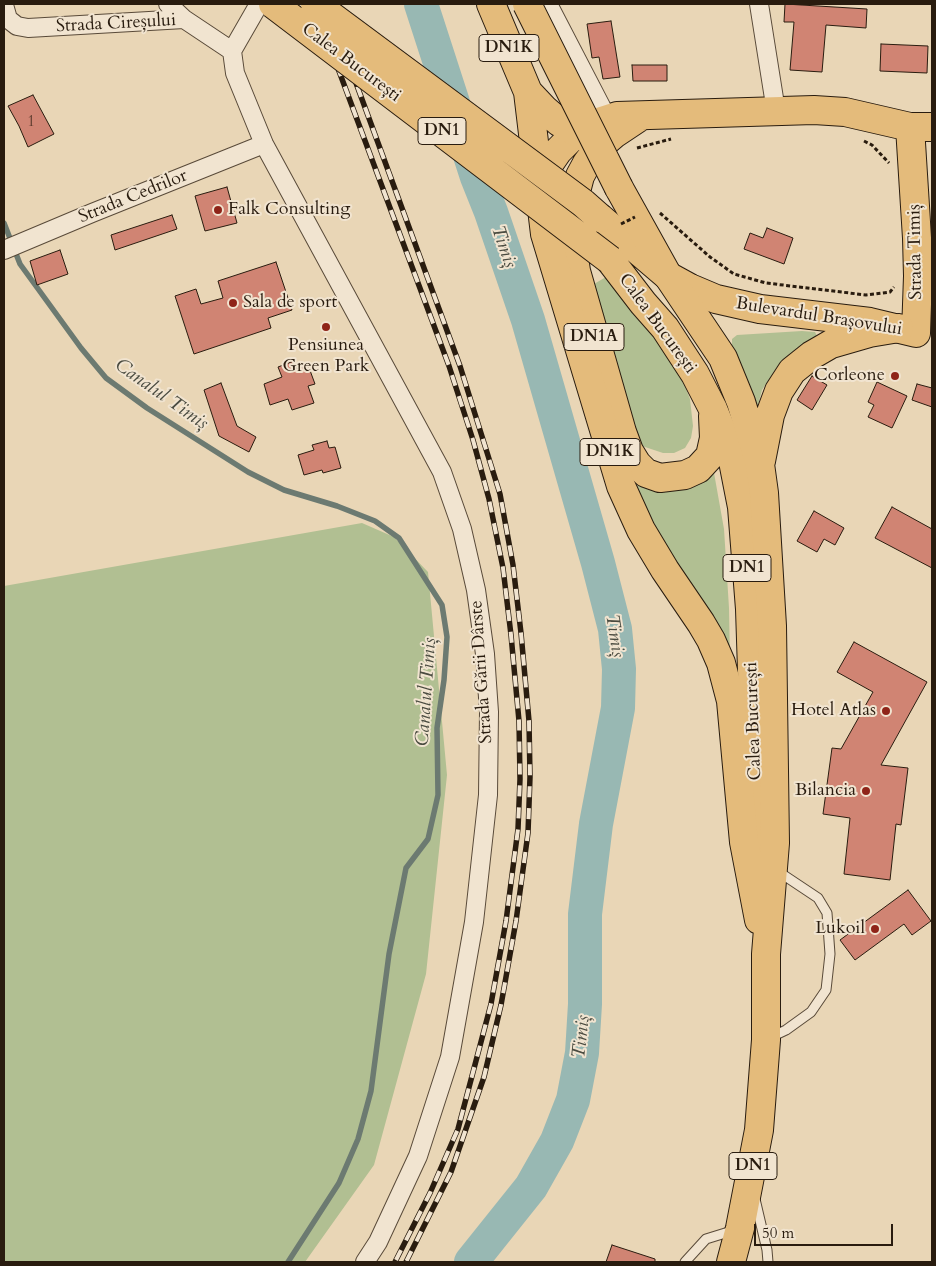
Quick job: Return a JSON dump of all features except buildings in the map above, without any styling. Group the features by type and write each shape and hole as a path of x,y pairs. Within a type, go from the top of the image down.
{"main road":[{"name":"Calea București","path":"273,4 610,260 664,328 694,374 713,409 732,456 742,507 750,608 754,732 766,954 766,1040 759,1130 751,1179 731,1262"},
{"name":"Calea București","path":"315,4 575,197 668,276 723,358 741,402 760,464 767,521 772,626 775,843 766,954"},
{"name":"DN1K","path":"491,4 528,92 542,217 550,254 621,486 641,530 665,570 701,623 721,663 731,701 744,842 766,954"},
{"name":"DN1K","path":"526,4 619,188 644,212 668,276"},
{"name":"DN1K","path":"528,92 544,109 576,133 600,146"},
{"name":"Strada Timiș","path":"539,184 548,164 576,133 592,124 629,116 776,111 845,112 921,127 917,238 918,276 908,330"},
{"name":"DN1A","path":"629,116 614,134 600,146 587,163 580,176 571,220 576,271 629,451 637,464 646,473 660,478 685,475 698,469 710,456 714,438 713,409"},
{"name":"Bulevardul Brașovului","path":"668,276 690,288 737,305 794,314 870,322 908,330"},
{"path":"760,464 770,415 779,391 792,371 812,355 831,344 869,333 908,330"}],"street":[{"path":"168,4 184,20"},
{"path":"232,51 259,4"},
{"path":"548,4 604,112 629,116"},
{"path":"758,4 776,111"},
{"name":"Strada Cireșului","path":"4,5 8,19 17,26 28,28 184,20 232,51"},
{"name":"Strada Gării Dârste","path":"232,51 235,73 264,144 442,472 464,538 476,590 485,654 489,712 488,795 474,922 450,1057 418,1156 378,1242 365,1262"},
{"name":"Strada Cedrilor","path":"4,250 264,144"}],"lane":[{"path":"766,1040 786,1030 811,1012 826,990 830,954 827,913 818,898 773,868"},
{"path":"751,1179 768,1262"},
{"path":"685,1262 706,1239 740,1228"}],"path":[{"path":"637,148 680,136"},
{"path":"863,140 872,145 894,168"},
{"path":"644,212 734,274 766,283 866,295 890,292 898,280"}],"green space":[{"path":"606,277 620,289 678,368 690,399 693,426 691,438 685,448 674,453 663,453 642,446 633,429 593,290 594,284"},
{"path":"815,332 817,336 779,364 762,390 757,409 744,372 732,348 732,339 737,335"},
{"path":"711,456 724,529 730,663 661,544 630,475"},
{"path":"362,523 394,537 428,572 447,775 426,974 374,1165 305,1262 4,1262 4,586"}],"waterway":[{"name":"Timiș","path":"421,4 477,177 528,320 598,563 615,629 619,669 618,708 596,824 585,914 585,1004 582,1053 573,1100 557,1141 531,1187 471,1262"},
{"name":"Canalul Timiș","path":"4,223 20,264 81,348 106,378 147,408 248,472 284,490 337,506 375,521 399,538 442,605 447,637 444,680 437,728 438,795 428,839 406,868 389,954 371,1091 358,1139 339,1183 288,1262"}],"railway":[{"path":"314,4 449,366 473,440 489,499 503,568 519,721 520,779 518,829 506,921 491,1004 458,1129 430,1193 395,1262"},
{"path":"327,4 460,366 500,494 513,565 529,721 528,833 516,921 501,1005 484,1077 451,1172 406,1262"}],"place":[{"name":"Falk Consulting","path":"218,210"},
{"name":"Sala de sport","path":"233,303"},
{"name":"Pensiunea Green Park","path":"326,327"},
{"name":"Corleone","path":"895,376"},
{"name":"Hotel Atlas","path":"886,711"},
{"name":"Bilancia","path":"866,791"},
{"name":"Lukoil","path":"875,929"}]}
